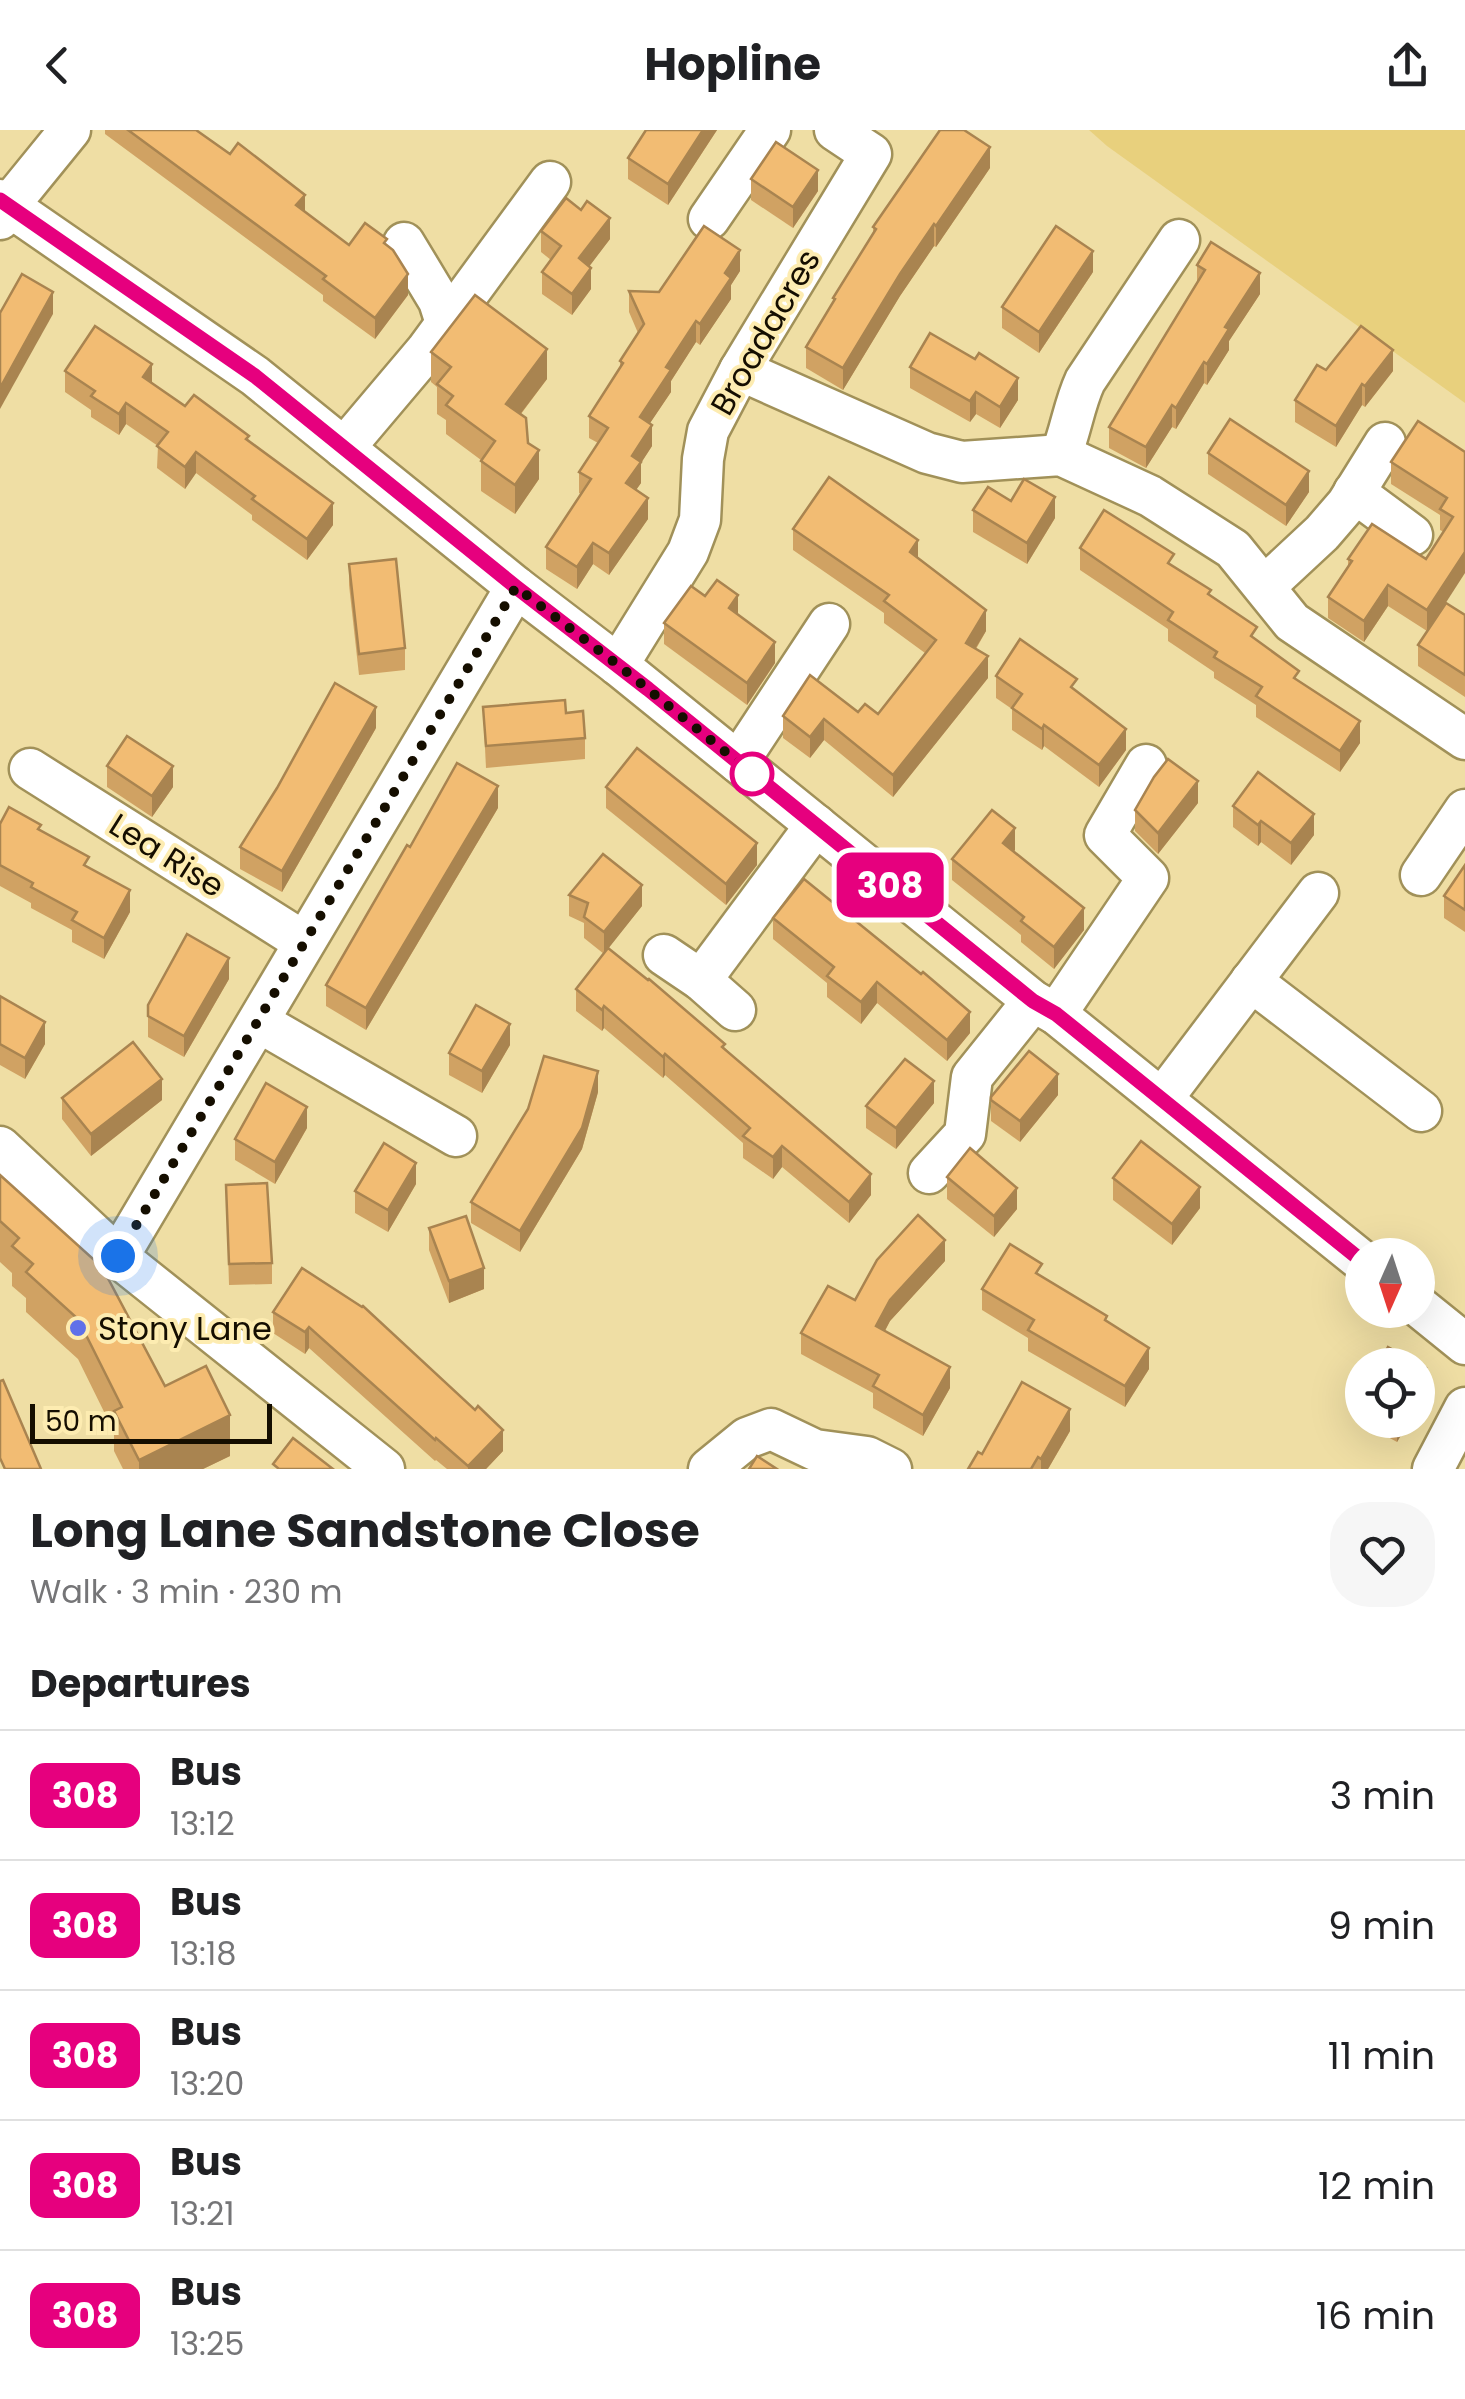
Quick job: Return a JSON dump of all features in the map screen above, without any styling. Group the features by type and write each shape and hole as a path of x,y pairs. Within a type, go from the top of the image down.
{"street":[{"path":"70,130 3,208 255,376 1345,1247"},
{"path":"709,219 770,130"},
{"name":"Broadacres","path":"618,665 688,552 700,520 708,431 740,370 880,142 836,130"},
{"path":"344,448 446,324 550,182"},
{"path":"1061,455 1085,381 1179,240"},
{"path":"404,243 439,302 446,324"},
{"path":"740,370 927,453 962,462 1061,455 1150,496 1234,549 1292,622 1465,739"},
{"path":"1265,586 1322,533 1385,442"},
{"path":"1354,492 1412,535"},
{"path":"118,1256 516,587"},
{"path":"738,762 829,624"},
{"path":"930,1173 965,1134 972,1077 1044,1008 1148,878 1105,835 1146,766"},
{"name":"Lea Rise","path":"30,769 304,942"},
{"path":"1421,875 1465,810"},
{"path":"701,980 816,825"},
{"path":"1162,1100 1318,892"},
{"path":"664,955 735,1010"},
{"path":"1251,981 1421,1112"},
{"path":"258,1022 456,1136"},
{"path":"0,1147 118,1256 384,1469"},
{"path":"1435,1320 1465,1344"},
{"path":"1433,1469 1465,1408"},
{"path":"708,1469 747,1438 771,1430 815,1450 867,1457 891,1469"}],"shaded area":[{"path":"1089,130 1465,130 1465,403 1107,146"}],"building":[{"path":"128,130 196,130 230,154 238,143 305,195 296,205 349,245 365,223 387,239 384,243 408,274 375,318 323,279 326,276"},
{"path":"646,130 703,130 668,184 628,158"},
{"path":"940,130 964,130 990,147 900,274 843,368 806,347 876,229 873,227"},
{"path":"776,142 818,170 793,207 751,179"},
{"path":"566,198 581,210 587,201 610,218 579,258 591,268 572,294 542,272 561,246 541,231"},
{"path":"704,226 740,250 725,273 731,278 700,324 696,321 666,367 671,370 640,417 652,425 632,456 641,462 626,483 648,498 609,553 593,543 577,567 546,547 591,479 579,472 608,428 589,416 644,324 629,291 659,292"},
{"path":"1056,226 1093,251 1039,332 1002,307"},
{"path":"1211,242 1260,273 1225,327 1229,329 1207,364 1204,362 1176,408 1172,405 1146,447 1109,427 1205,270 1197,265"},
{"path":"22,274 53,292 0,388 0,313"},
{"path":"475,295 547,349 506,404 526,418 528,443 539,450 515,485 481,461 495,441 446,405 453,396 437,384 451,367 431,352"},
{"path":"95,326 152,364 143,377 185,406 194,395 333,503 307,539 196,452 185,467 157,446 168,432 126,403 119,414 91,396 95,391 65,371"},
{"path":"1361,326 1393,350 1365,386 1362,384 1336,426 1295,400 1317,365 1326,370"},
{"path":"930,333 975,359 979,353 1018,378 1000,407 976,392 970,401 910,367"},
{"path":"1230,419 1309,471 1286,505 1208,453"},
{"path":"1418,421 1465,452 1465,552 1427,610 1388,585 1364,621 1328,597 1372,524 1426,559 1453,517 1440,509 1447,498 1391,462"},
{"path":"829,477 918,540 910,552 986,610 966,643 988,656 893,775 824,719 810,737 783,716 810,675 858,712 865,704 878,714 936,640 884,601 889,595 793,529"},
{"path":"1024,479 1055,497 1027,543 973,510 988,487 1011,501"},
{"path":"1104,510 1174,554 1168,563 1211,590 1208,594 1257,627 1251,636 1299,671 1294,678 1360,721 1340,751 1256,696 1262,687 1214,657 1217,652 1168,620 1173,612 1080,548"},
{"path":"396,559 405,648 359,654 349,564"},
{"path":"717,580 738,595 729,608 775,642 747,683 664,623 691,586 705,596"},
{"path":"1446,603 1465,615 1465,675 1418,645"},
{"path":"1020,639 1077,679 1071,687 1126,729 1099,765 1044,725 1042,729 1012,708 1022,694 996,676"},
{"path":"335,683 376,707 282,871 240,847"},
{"path":"565,700 566,713 583,711 585,738 486,746 483,707"},
{"path":"127,736 173,766 152,796 107,766"},
{"path":"637,748 757,843 726,884 606,787"},
{"path":"1168,759 1198,781 1158,833 1135,810"},
{"path":"457,763 498,786 366,1008 326,985"},
{"path":"1258,772 1314,814 1291,843 1233,806"},
{"path":"9,807 41,825 38,829 89,857 84,865 130,890 104,938 72,920 77,912 0,865 0,824"},
{"path":"992,810 1015,828 1003,843 1084,908 1054,947 1021,921 1024,917 952,859"},
{"path":"603,854 642,885 604,932 584,917 588,903 569,895"},
{"path":"1465,865 1465,910 1444,896"},
{"path":"804,879 970,1012 947,1040 877,982 861,1002 827,976 834,967 773,918"},
{"path":"187,934 229,958 184,1036 148,1016 148,1005"},
{"path":"608,948 725,1044 722,1047 871,1174 849,1202 782,1146 773,1157 743,1136 750,1128 665,1054 663,1057 604,1006 602,1010 576,989"},
{"path":"0,996 45,1022 25,1058 0,1044"},
{"path":"476,1005 510,1024 482,1071 449,1053"},
{"path":"133,1042 162,1079 91,1134 62,1098"},
{"path":"1029,1051 1058,1074 1020,1121 991,1097"},
{"path":"544,1056 598,1071 582,1128 520,1231 471,1202 528,1109"},
{"path":"905,1059 934,1081 896,1128 866,1106"},
{"path":"266,1083 307,1107 275,1162 235,1139"},
{"path":"1141,1141 1200,1187 1172,1224 1113,1178"},
{"path":"384,1143 416,1163 388,1210 355,1191"},
{"path":"970,1148 1017,1188 994,1216 947,1177"},
{"path":"0,1175 102,1267 165,1386 206,1366 230,1415 139,1460 114,1411 122,1407 78,1319 26,1272 33,1264 12,1246 19,1238 0,1221"},
{"path":"267,1183 272,1263 229,1264 226,1185"},
{"path":"918,1215 945,1240 890,1300 876,1326 950,1367 923,1415 873,1386 879,1375 801,1333 828,1286 855,1300 877,1260"},
{"path":"466,1216 484,1268 449,1281 429,1228"},
{"path":"1010,1244 1042,1264 1036,1273 1107,1316 1105,1320 1149,1348 1125,1386 1028,1330 1034,1320 982,1289"},
{"path":"302,1268 363,1306 475,1410 478,1406 503,1430 468,1466 309,1327 305,1332 273,1312"},
{"path":"3,1380 41,1469 5,1469 0,1458"},
{"path":"1022,1382 1070,1409 1041,1459 1038,1457 1031,1469 968,1469 978,1452 982,1454"},
{"path":"293,1438 333,1469 279,1469 273,1464"},
{"path":"757,1456 777,1469 749,1469"}],"bus line":[{"name":"308","path":"0,200 255,376 1345,1247"}],"place":[{"name":"Stony Lane","path":"78,1328"}],"route":[{"path":"118,1256 516,587 764,783 752,774"}]}
